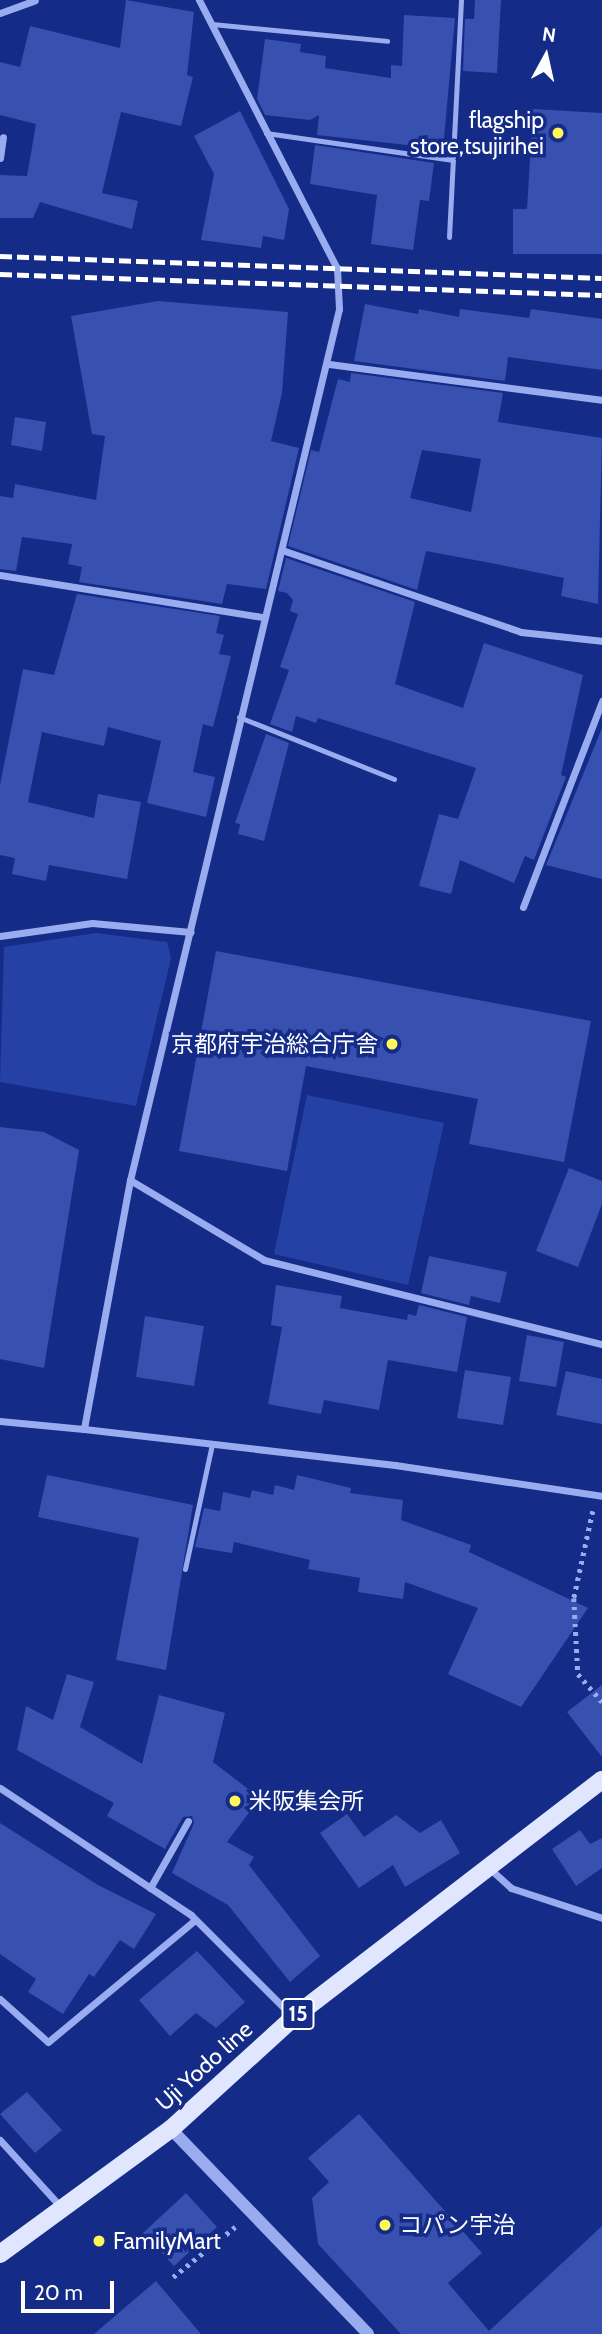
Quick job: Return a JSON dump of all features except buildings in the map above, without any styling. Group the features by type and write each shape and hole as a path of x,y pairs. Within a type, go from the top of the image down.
{"main road":[{"name":"Uji Yodo line","path":"0,2254 171,2129 294,2017 485,1865 602,1780"}],"street":[{"path":"0,13 35,0"},
{"path":"84,1429 130,1180 191,932 262,617 330,364 339,309 337,268 265,133 199,0"},
{"path":"0,158 3,137"},
{"path":"330,364 602,400"},
{"path":"282,550 521,632 602,641"},
{"path":"0,575 262,617"},
{"path":"523,907 602,701"},
{"path":"0,936 92,923 191,932"},
{"path":"130,1180 264,1260 602,1343"},
{"path":"0,1421 212,1444 602,1496"},
{"path":"0,1788 195,1920 294,2017"},
{"path":"150,1888 188,1821"},
{"path":"485,1865 511,1888 602,1918"},
{"path":"0,1999 48,2042 195,1920"},
{"path":"171,2129 368,2334"},
{"path":"0,2140 62,2208"}],"lane":[{"path":"449,237 461,0"},
{"path":"212,24 387,41"},
{"path":"265,133 453,160"},
{"path":"239,717 394,779"},
{"path":"185,1569 212,1444"}],"path":[{"path":"593,1510 574,1598 578,1674 602,1702"},
{"path":"173,2277 252,2214"}],"shaded area":[{"path":"96,933 167,942 171,958 136,1106 0,1082 4,947"},
{"path":"307,1095 444,1123 408,1285 274,1254"}],"railway":[{"path":"0,256 602,278"},
{"path":"0,274 602,295"}],"place":[{"name":"flagship store,tsujirihei","path":"558,133"},
{"name":"京都府宇治総合庁舎","path":"392,1044"},
{"name":"米阪集会所","path":"235,1801"},
{"name":"コパン宇治","path":"385,2225"},
{"name":"FamilyMart","path":"99,2241"}]}
